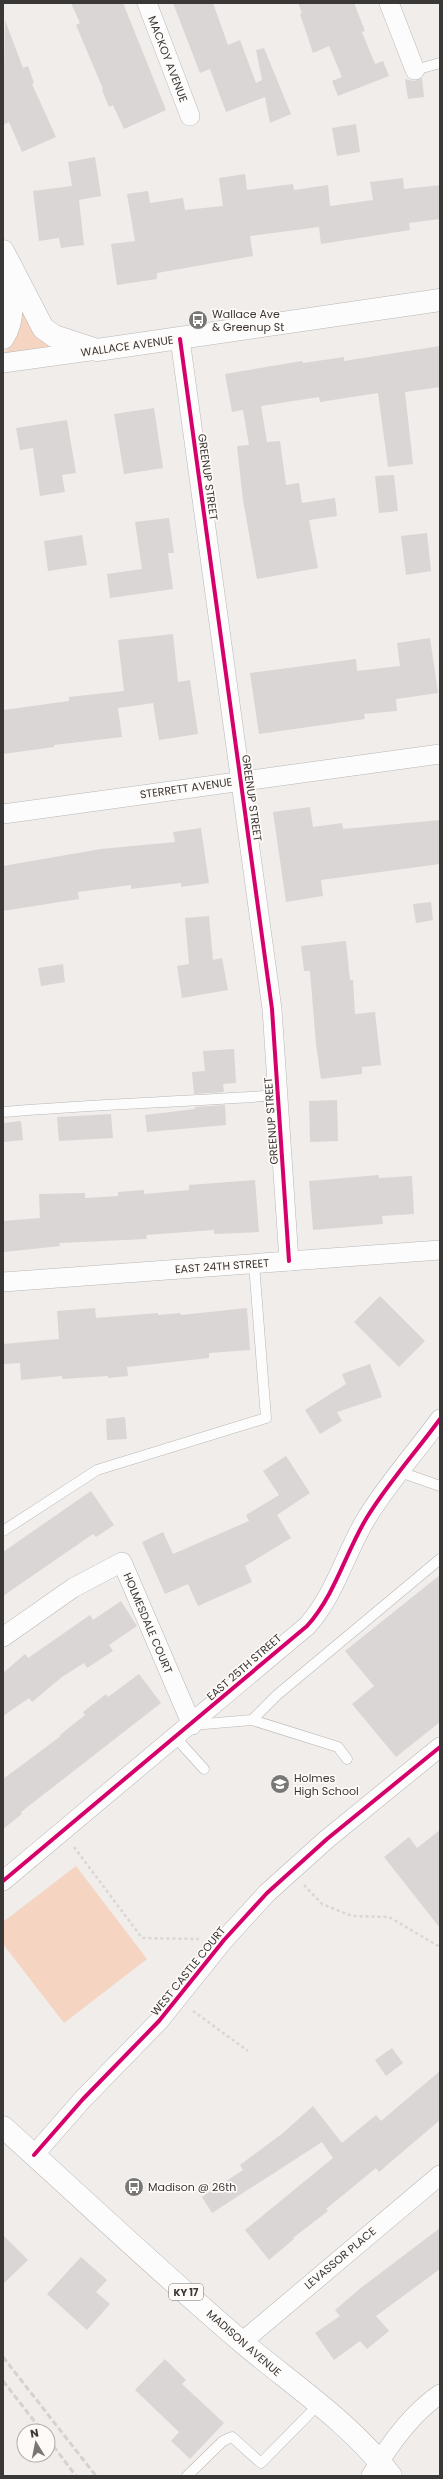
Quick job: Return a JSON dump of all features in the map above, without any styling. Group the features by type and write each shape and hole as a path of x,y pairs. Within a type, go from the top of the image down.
{"street":[{"name":"MACKOY AVENUE","path":"147,3 190,116"},
{"path":"389,3 415,70"},
{"path":"3,251 44,328 54,336 97,350"},
{"path":"3,262 11,291 11,305 10,324 3,338"},
{"name":"WALLACE AVENUE","path":"3,363 180,339 440,300"},
{"name":"GREENUP STREET","path":"180,339 272,1009 289,1261"},
{"name":"STERRETT AVENUE","path":"3,814 440,754"},
{"name":"EAST 24TH STREET","path":"3,1282 440,1250"},
{"name":"EAST 25TH STREET","path":"3,1881 192,1725 308,1626 320,1611 366,1519 440,1419"},
{"name":"HOLMESDALE COURT","path":"3,1637 72,1588 122,1562 192,1725"},
{"name":"WEST CASTLE COURT","path":"34,2155 159,2021 224,1940 267,1893 327,1839 440,1746"},
{"name":"MADISON AVENUE","path":"3,2127 242,2342 351,2433 381,2472 404,2476"},
{"name":"LEVASSOR PLACE","path":"242,2342 440,2175"},
{"path":"381,2472 422,2406 440,2394"}],"lane":[{"path":"415,70 440,62"},
{"path":"3,1112 101,1104 171,1104 279,1095"},
{"path":"3,1531 97,1470 266,1418 254,1264"},
{"path":"400,1472 440,1486"},
{"path":"252,1720 277,1695 440,1560"},
{"path":"192,1725 252,1720 338,1747 347,1759"},
{"path":"176,1738 204,1769"},
{"path":"187,2476 223,2441 232,2437 261,2463 318,2405"}],"path":[{"path":"64,1831 80,1858 142,1938 224,1940"},
{"path":"291,1872 322,1904 352,1916 389,1917 440,1947"},
{"path":"177,1998 248,2051"}],"shaded area":[{"path":"17,305 61,347 3,354 15,337 17,326"},
{"path":"76,1866 147,1959 64,2023 3,1944 3,1922"}],"building":[{"path":"71,3 123,3 166,110 124,129 113,105 109,107 76,25 80,23"},
{"path":"173,3 213,3 228,45 240,40 256,83 262,80 256,50 264,48 291,114 270,123 265,97 226,112 210,69 200,73"},
{"path":"298,3 354,3 365,31 362,32 375,64 383,61 389,76 338,96 332,81 342,77 329,46 313,53 300,14 302,13"},
{"path":"5,20 23,68 28,66 34,83 32,84 56,137 22,152 9,122 3,125"},
{"path":"422,78 424,97 408,99 405,79 414,81"},
{"path":"356,124 360,152 337,156 332,128"},
{"path":"95,157 101,196 79,200 84,245 61,248 59,238 39,241 33,191 72,186 68,162"},
{"path":"245,174 247,190 293,184 294,190 328,185 330,206 373,200 370,182 403,178 404,189 440,185 440,219 409,223 410,230 321,244 319,227 250,236 253,256 157,273 157,279 117,285 111,244 135,241 127,194 148,191 150,203 183,198 185,210 223,206 219,178"},
{"path":"440,346 440,387 405,392 413,464 388,467 378,393 320,402 319,397 261,406 267,442 280,441 286,485 299,483 302,503 335,498 337,516 309,520 318,568 257,579 243,500 237,446 249,445 243,410 232,412 225,374 302,361 303,363 344,357 344,361"},
{"path":"154,408 163,468 124,474 114,414"},
{"path":"67,420 76,473 62,475 65,492 40,496 33,448 20,450 16,428"},
{"path":"394,475 398,511 379,513 375,476"},
{"path":"169,518 174,553 168,553 173,589 110,598 107,574 142,569 135,522"},
{"path":"427,533 431,571 406,575 401,536"},
{"path":"82,535 87,565 48,571 44,541"},
{"path":"173,634 178,682 190,680 198,734 159,740 153,703 118,708 122,737 54,745 54,747 3,754 3,710 69,701 69,697 124,691 118,640"},
{"path":"430,638 438,693 396,699 397,711 364,714 365,719 259,734 250,673 356,659 357,671 400,666 397,643"},
{"path":"310,807 313,827 342,823 343,829 440,820 440,864 321,880 323,896 286,902 273,812"},
{"path":"201,828 209,883 181,887 181,883 131,889 131,885 78,892 79,899 3,911 3,866 101,849 175,842 173,832"},
{"path":"431,902 433,920 416,923 413,904"},
{"path":"209,916 213,960 222,958 228,990 182,998 177,966 189,964 185,918"},
{"path":"346,941 350,980 353,980 355,1014 375,1012 381,1065 362,1067 362,1074 321,1079 316,1044 310,971 304,971 301,946"},
{"path":"63,964 65,982 41,986 38,968"},
{"path":"234,1049 236,1083 223,1084 224,1092 194,1094 192,1072 205,1071 203,1051"},
{"path":"337,1100 338,1141 310,1142 309,1101"},
{"path":"225,1105 226,1125 147,1132 145,1115 195,1109 195,1107"},
{"path":"111,1114 113,1138 59,1141 57,1117"},
{"path":"21,1121 23,1140 3,1142 3,1123"},
{"path":"379,1175 379,1178 412,1176 414,1214 382,1216 383,1224 313,1230 309,1181"},
{"path":"255,1180 259,1232 214,1234 214,1230 146,1235 147,1239 59,1243 60,1246 4,1252 3,1221 40,1218 39,1194 85,1193 85,1198 118,1196 118,1192 144,1190 144,1194 189,1190 189,1185"},
{"path":"380,1296 425,1341 399,1367 354,1322"},
{"path":"95,1308 96,1318 158,1313 158,1315 180,1313 181,1315 247,1308 250,1350 209,1353 209,1358 127,1367 128,1376 108,1378 108,1376 62,1379 62,1376 21,1380 20,1363 3,1364 3,1344 59,1339 57,1311"},
{"path":"370,1364 382,1397 337,1412 342,1421 320,1434 305,1410 346,1384 342,1374"},
{"path":"125,1417 127,1439 107,1440 106,1419"},
{"path":"286,1456 310,1493 277,1515 291,1538 245,1566 252,1582 198,1606 188,1584 165,1594 142,1542 163,1532 173,1554 249,1521 246,1515 279,1495 263,1471"},
{"path":"91,1491 114,1525 96,1537 93,1534 3,1596 3,1552"},
{"path":"440,1575 440,1722 396,1757 352,1704 374,1686 345,1651"},
{"path":"121,1601 137,1626 109,1645 113,1651 87,1668 84,1663 62,1677 32,1702 29,1698 3,1716 3,1673 25,1654 28,1658 90,1615 93,1620"},
{"path":"139,1674 161,1703 21,1812 22,1814 3,1829 3,1779 61,1736 60,1735 85,1715 83,1712 106,1694 108,1697"},
{"path":"440,1830 440,1928 384,1857 409,1837 417,1848"},
{"path":"392,2048 403,2063 386,2076 375,2060"},
{"path":"440,2071 440,2120 379,2172 376,2168 326,2209 328,2211 293,2238 294,2239 269,2260 245,2230 333,2158 322,2142 212,2213 202,2197 243,2170 240,2165 283,2133 313,2106 342,2143 376,2115 381,2121"},
{"path":"440,2228 440,2269 376,2316 389,2331 367,2349 360,2341 334,2360 315,2333 340,2316 335,2310 362,2287"},
{"path":"3,2235 28,2260 3,2284"},
{"path":"81,2257 107,2280 96,2292 110,2304 87,2330 47,2294"},
{"path":"165,2359 186,2380 182,2384 224,2423 190,2459 171,2441 179,2432 135,2390"}],"railway":[{"path":"3,2357 96,2476"},
{"path":"3,2381 36,2423"},
{"path":"56,2450 76,2476"}],"cycle path":[{"path":"180,339 272,1009 289,1261"},
{"path":"3,1881 307,1626 325,1601 359,1532 374,1506 440,1419"},
{"path":"34,2155 83,2099 159,2021 224,1940 267,1893 327,1839 440,1747"}],"place":[{"name":"Wallace Ave & Greenup St","path":"198,320"},
{"name":"Holmes High School","path":"280,1784"},
{"name":"Madison @ 26th","path":"134,2187"}]}
